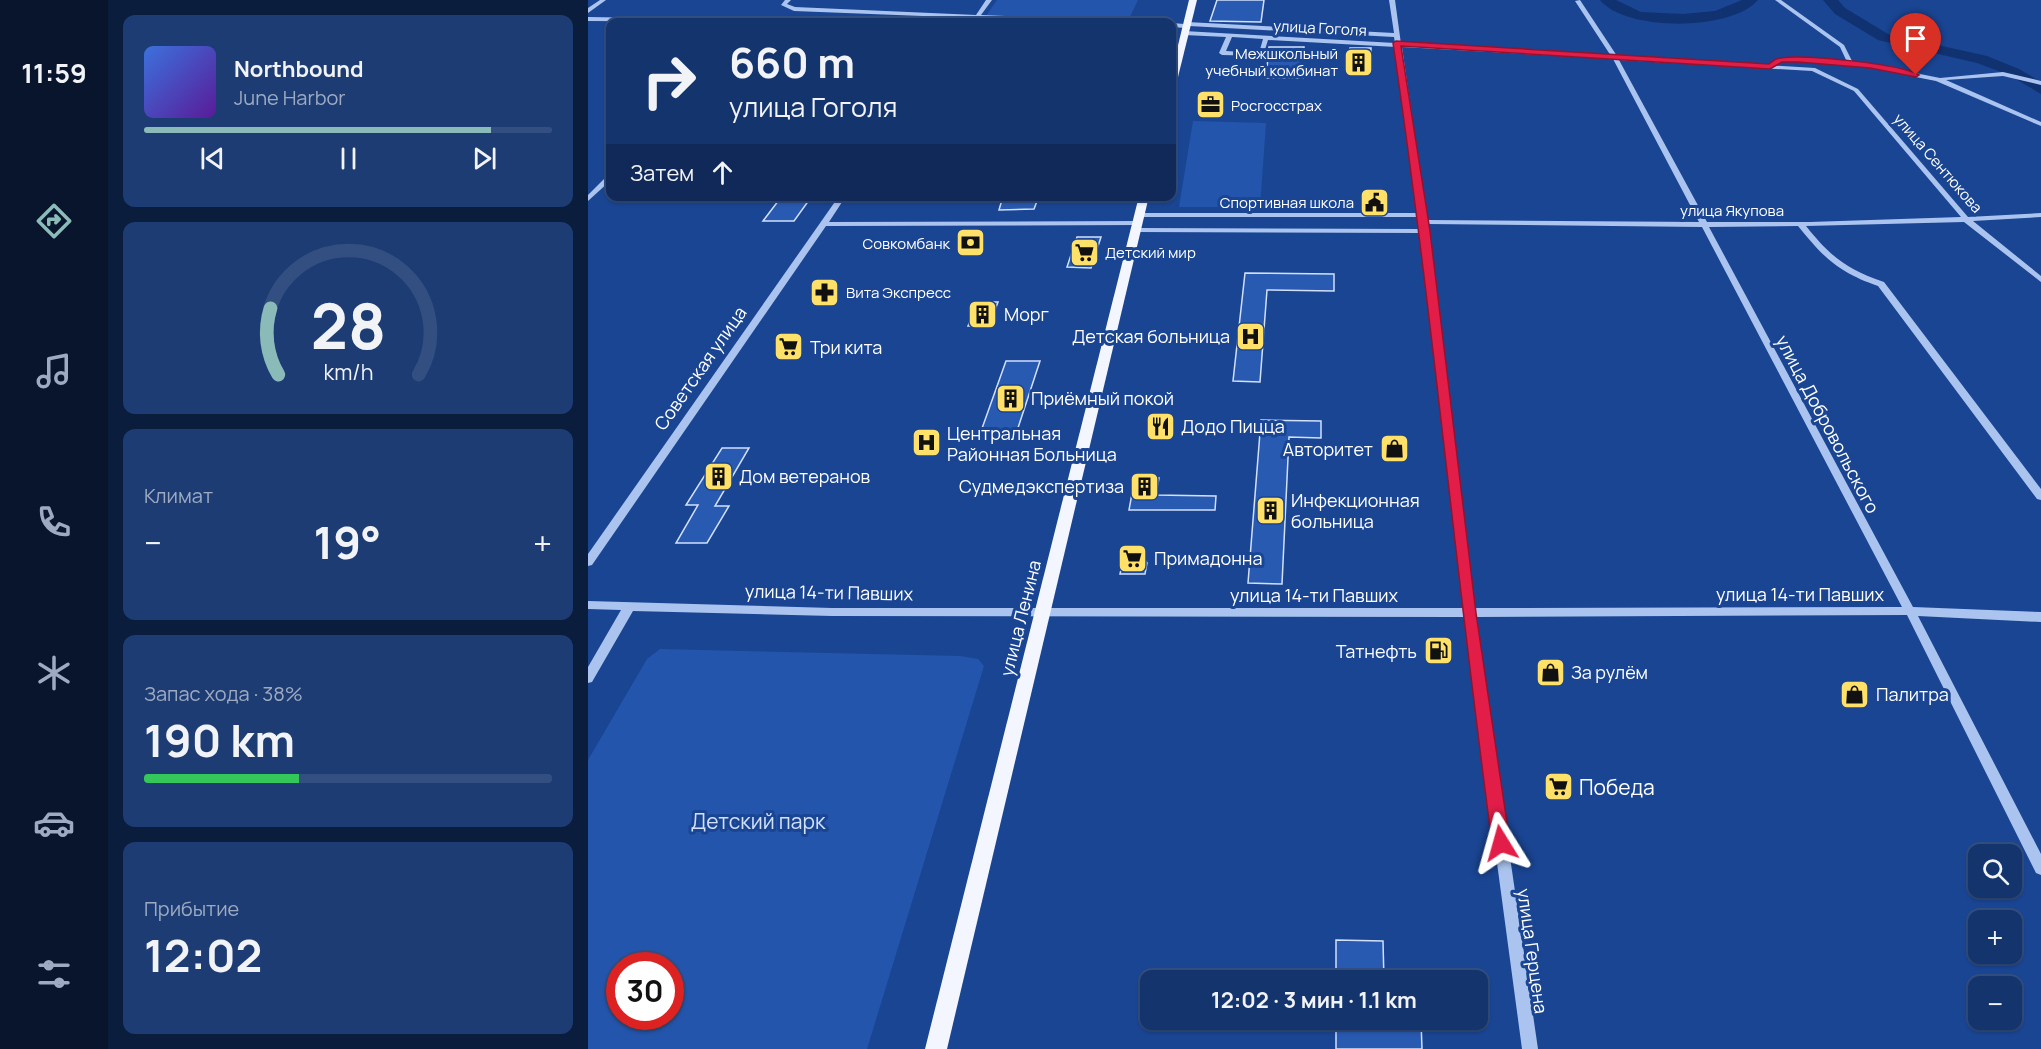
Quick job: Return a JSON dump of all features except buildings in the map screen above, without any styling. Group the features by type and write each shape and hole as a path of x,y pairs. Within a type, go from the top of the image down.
{"main road":[{"path":"1176,69 1193,0"},
{"name":"улица Ленина","path":"936,1049 1143,201"}],"street":[{"path":"589,10 603,0"},
{"path":"788,0 783,4 794,9 942,18"},
{"path":"976,18 989,0"},
{"name":"улица Герцена","path":"1392,0 1424,223 1469,613 1530,1049"},
{"path":"1778,0 1842,46 1851,64"},
{"name":"улица Добровольского","path":"1578,1 1615,57 1910,611 2041,868"},
{"path":"784,18 794,9"},
{"path":"588,19 606,19"},
{"name":"улица Гоголя","path":"1176,26 1230,35 1396,39"},
{"name":"улица Гоголя","path":"1186,28 1396,39 1615,57 1813,69"},
{"path":"1230,35 1222,52 1261,54 1266,37"},
{"path":"1770,66 1780,60 1851,64 1938,79 2041,124"},
{"name":"улица Сентюкова","path":"1813,69 1856,90 1967,220 2041,280"},
{"path":"1938,79 2003,74 2041,83"},
{"path":"588,199 606,182"},
{"name":"Советская улица","path":"588,562 839,201"},
{"name":"улица Якупова","path":"1424,223 1799,224 1967,220 2041,215"},
{"path":"1137,223 1424,223"},
{"path":"822,224 1424,223"},
{"path":"1799,224 1829,259 1850,274 1881,284 2041,496"},
{"name":"улица 14-ти Павших","path":"588,605 832,612 1910,611 2041,617"},
{"path":"588,678 629,607"}],"green space":[{"path":"997,0 1138,0 1129,18 986,16"},
{"path":"1193,121 1266,123 1260,207 1179,207"},
{"name":"Детский парк","path":"660,649 960,656 978,659 984,666 867,1049 588,1049 588,760 647,659"}],"waterway":[{"path":"1607,0 1637,15 1683,19 1715,16 1742,7 1751,0"},
{"path":"1830,0 1840,11 1867,25 1883,37 1982,59 2014,72 2041,89"}],"place":[{"name":"Межшкольный учебный комбинат","path":"1359,62"},
{"name":"Росгосстрах","path":"1210,105"},
{"name":"Спортивная школа","path":"1375,202"},
{"name":"Совкомбанк","path":"971,243"},
{"name":"Детский мир","path":"1084,252"},
{"name":"Вита Экспресс","path":"825,292"},
{"name":"Морг","path":"983,314"},
{"name":"Детская больница","path":"1251,336"},
{"name":"Три кита","path":"789,347"},
{"name":"Приёмный покой","path":"1010,398"},
{"name":"Додо Пицца","path":"1160,426"},
{"name":"Центральная Районная Больница","path":"926,443"},
{"name":"Авторитет","path":"1394,449"},
{"name":"Дом ветеранов","path":"718,476"},
{"name":"Судмедэкспертиза","path":"1145,486"},
{"name":"Инфекционная больница","path":"1270,510"},
{"name":"Примадонна","path":"1133,558"},
{"name":"Татнефть","path":"1438,651"},
{"name":"За рулём","path":"1550,672"},
{"name":"Палитра","path":"1855,694"},
{"name":"Победа","path":"1558,787"}],"route":[{"path":"1501,843 1469,613 1425,231 1396,43 1770,66 1780,60 1798,60 1870,66 1916,75"}]}
